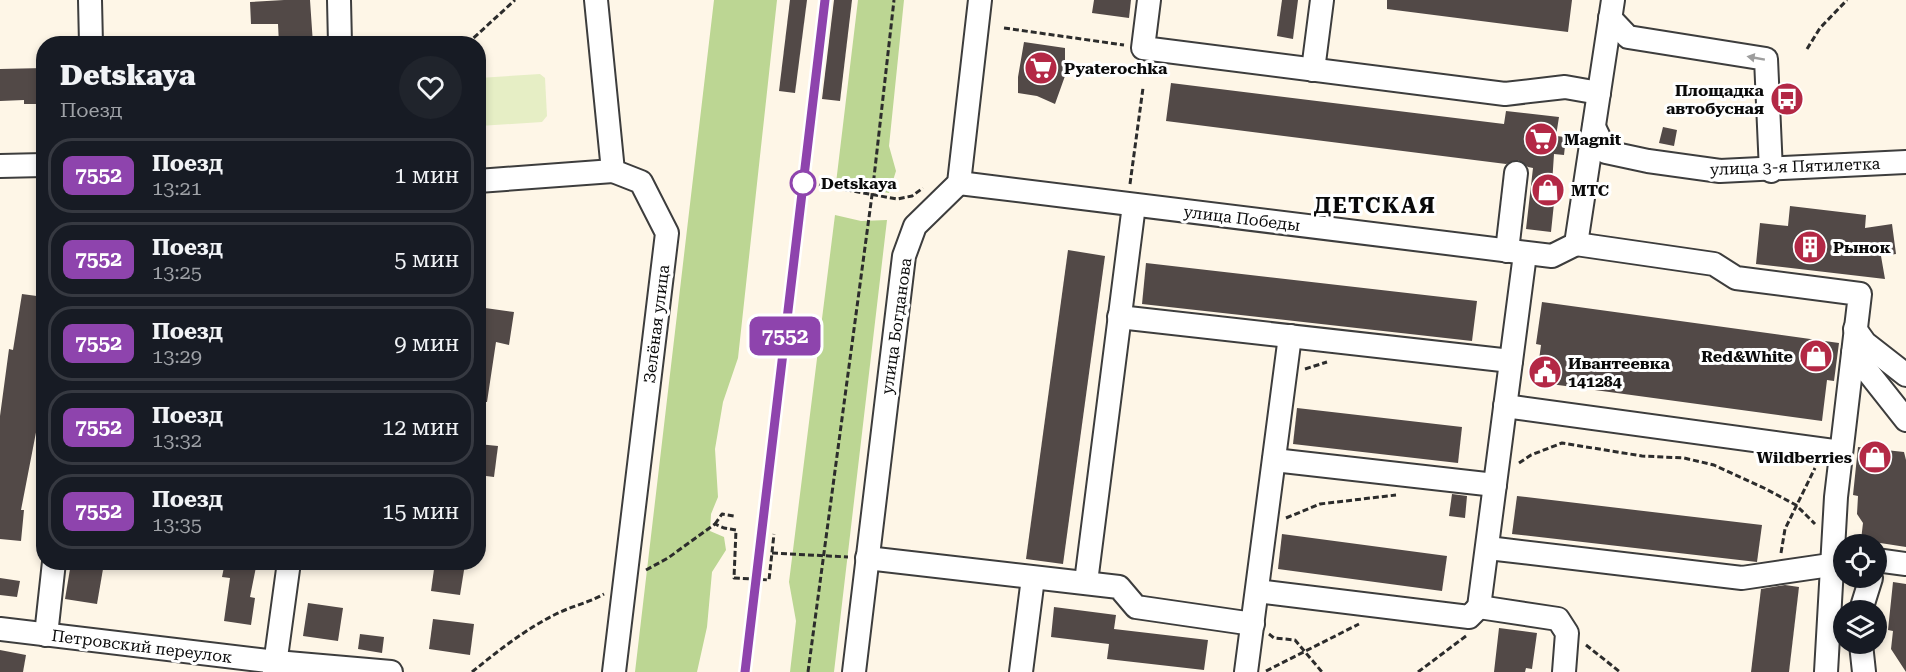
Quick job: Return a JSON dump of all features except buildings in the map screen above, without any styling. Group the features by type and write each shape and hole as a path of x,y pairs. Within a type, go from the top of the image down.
{"street":[{"path":"90,0 92,36"},
{"path":"339,0 340,36"},
{"path":"486,181 613,171 596,0"},
{"path":"959,183 980,0"},
{"path":"1149,0 1143,48 1505,94 1566,87 1599,93"},
{"path":"1313,70 1322,0"},
{"path":"1611,9 1576,244 1714,264 1736,278 1860,294 1853,353 1832,451 1834,534"},
{"path":"1611,9 1628,37 1766,59 1771,171"},
{"name":"улица 3-я Пятилетка","path":"1594,127 1606,152 1701,170 1771,171 1906,162"},
{"path":"0,166 36,165"},
{"name":"Зелёная улица","path":"613,171 641,182 667,232 614,672"},
{"path":"1257,591 1469,617 1479,607 1511,361 1516,252 1516,173"},
{"name":"улица Победы","path":"959,183 1552,256 1576,244"},
{"name":"улица Богданова","path":"854,672 860,558 904,256 915,226 959,183"},
{"path":"1086,582 1131,205"},
{"path":"1119,316 1511,361"},
{"path":"1855,329 1865,343 1906,375"},
{"path":"1246,672 1290,336"},
{"path":"1853,353 1906,420"},
{"path":"1505,406 1832,451"},
{"path":"1274,459 1495,485"},
{"path":"1488,548 1742,578 1780,573 1833,554"},
{"path":"860,558 1119,587 1136,607 1252,624"},
{"path":"1887,561 1906,564"},
{"path":"1826,672 1833,569"},
{"path":"46,634 53,570"},
{"path":"275,667 288,570"},
{"path":"1021,672 1033,578"},
{"path":"1479,607 1558,619 1568,633 1564,672"},
{"name":"Петровский переулок","path":"0,629 275,667 391,672"},
{"path":"1862,654 1864,672"}],"path":[{"path":"476,36 515,0"},
{"path":"808,672 872,195 894,0"},
{"path":"1807,50 1820,28 1847,0"},
{"path":"1004,28 1143,48"},
{"path":"1131,205 1143,88"},
{"path":"819,185 897,199 912,196 923,188"},
{"path":"1284,379 1329,361"},
{"path":"1514,467 1531,455 1562,443 1642,456 1684,458 1714,465 1796,505 1833,553"},
{"path":"1780,573 1785,529 1796,505 1832,451"},
{"path":"1264,532 1289,516 1320,504 1405,493"},
{"path":"472,672 506,644 558,613 589,602 668,558 715,524 722,514 734,516"},
{"path":"715,524 736,530 734,578 769,580 774,534"},
{"path":"772,553 860,558"},
{"path":"1265,672 1362,623"},
{"path":"1252,624 1274,638 1295,640 1322,672"},
{"path":"1568,633 1620,672"},
{"path":"1418,672 1467,636"}],"green space":[{"path":"714,0 777,0 738,358 723,402 715,449 718,497 711,514 710,531 724,537 726,550 712,572 707,627 697,672 635,672"},
{"path":"858,0 904,0 889,146 896,171 889,193 836,183"},
{"path":"540,74 545,78 547,116 542,122 486,126 486,78"},
{"path":"835,215 861,221 887,220 834,672 790,672 796,621 789,582"}],"railway":[{"path":"745,672 825,0"}],"train":[{"name":"7552","path":"745,672 825,0"}],"place":[{"name":"Pyaterochka","path":"1041,68"},
{"name":"Площадка автобусная","path":"1787,99"},
{"name":"Magnit","path":"1541,139"},
{"name":"Detskaya","path":"803,183"},
{"name":"МТС","path":"1548,190"},
{"name":"Рынок","path":"1810,247"},
{"name":"Red&White","path":"1816,356"},
{"name":"Ивантеевка 141284","path":"1545,372"},
{"name":"Wildberries","path":"1875,457"}],"district":[{"name":"ДЕТСКАЯ","path":"1375,205"}]}
